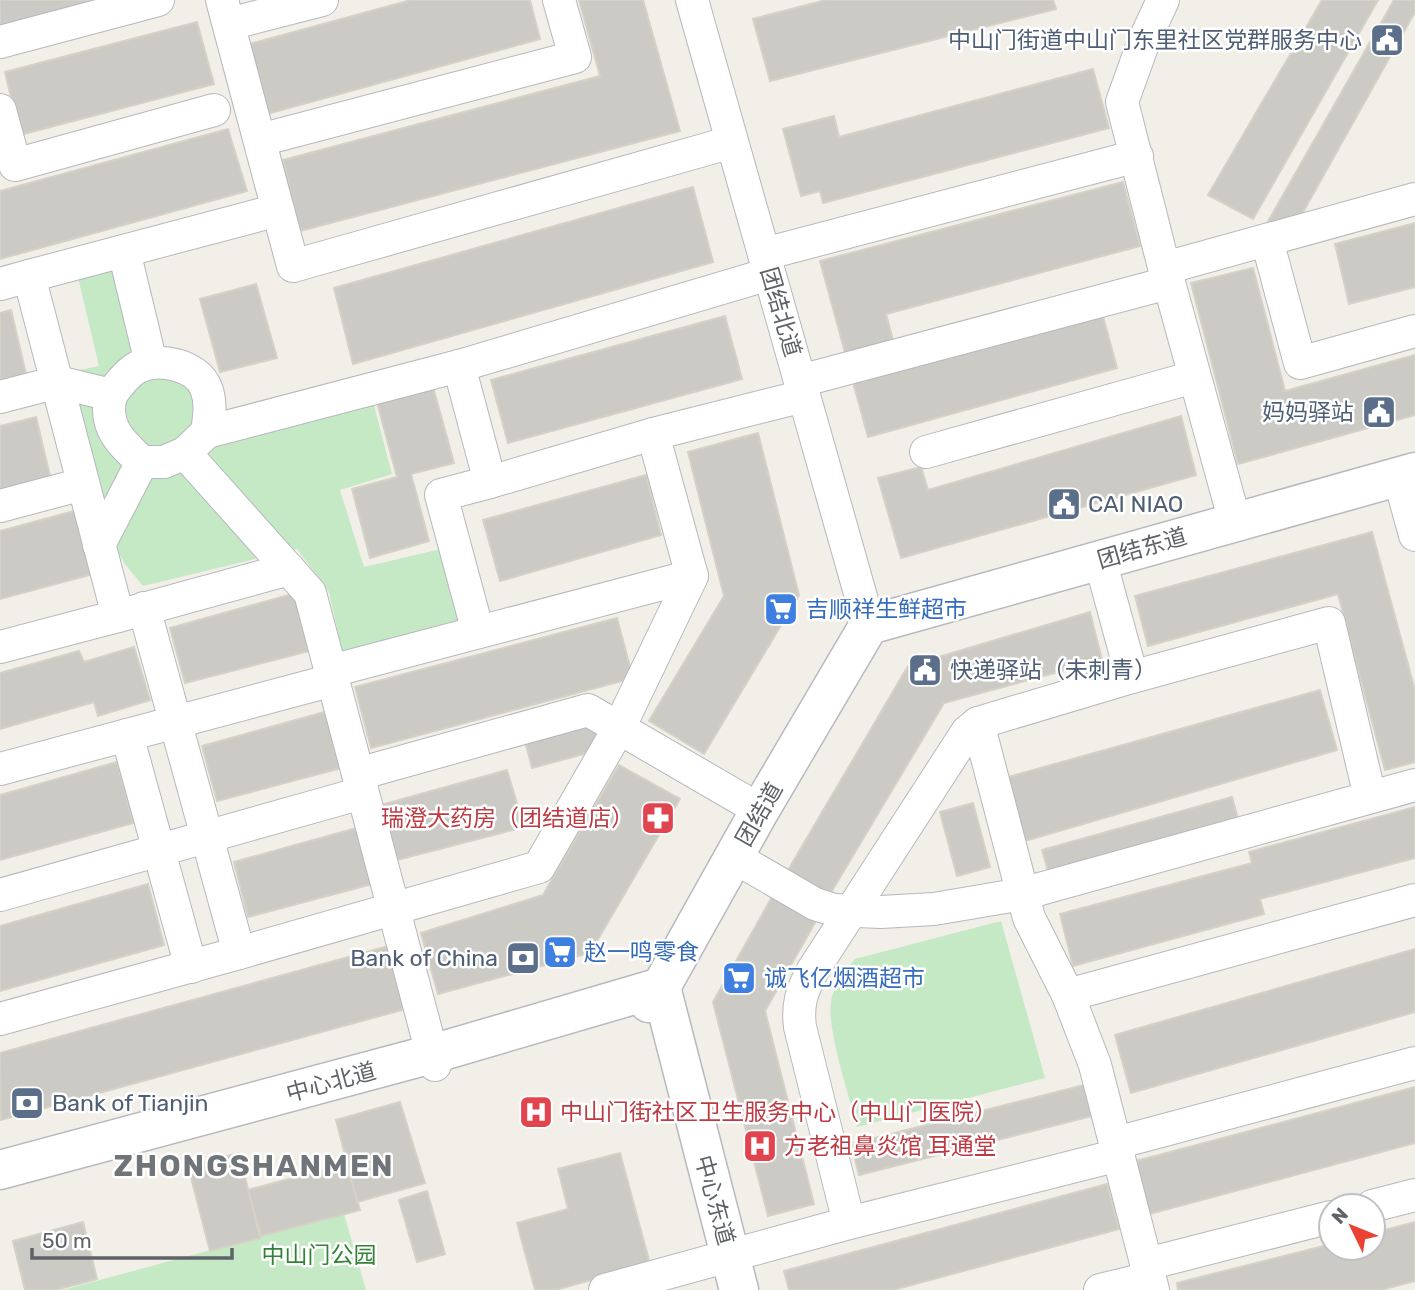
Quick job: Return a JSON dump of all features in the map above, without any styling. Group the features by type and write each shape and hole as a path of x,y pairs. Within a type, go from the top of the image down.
{"street":[{"path":"0,42 158,0"},
{"path":"322,0 225,12 293,266 732,142"},
{"path":"260,140 575,57 559,0"},
{"name":"团结北道","path":"692,0 869,625"},
{"path":"1163,0 1144,41 1122,102 1166,276 1235,522"},
{"path":"0,110 7,167 214,110"},
{"path":"196,443 211,411 206,386 190,370 171,364 151,363 137,368 122,380 111,395 107,411 115,434 142,462 164,462 196,443 459,366 767,264 1137,156"},
{"path":"478,632 441,495 653,434 1166,276 1267,240 1415,199"},
{"path":"239,953 176,721 131,612 99,545 58,382 14,280 278,210"},
{"path":"1267,240 1300,363 1415,331"},
{"path":"124,251 151,363"},
{"path":"459,366 490,482"},
{"path":"926,453 1194,377"},
{"path":"0,397 58,382 111,395"},
{"path":"0,1019 539,867 619,728 692,576 653,434"},
{"path":"196,443 289,569 310,593 434,1060"},
{"path":"99,545 142,462"},
{"path":"1407,474 1415,535"},
{"name":"团结东道","path":"869,625 1407,474"},
{"path":"0,506 83,484"},
{"path":"1100,560 1132,677"},
{"path":"0,647 289,569"},
{"path":"0,769 176,721 478,632 692,576"},
{"path":"849,1223 804,1050 798,1007 802,991 967,733 978,723 1329,623 1370,797"},
{"name":"团结道","path":"655,995 869,625"},
{"path":"0,895 208,837 360,783 588,710 760,810"},
{"path":"978,723 1029,918 1068,995 1095,1065 1150,1277"},
{"path":"127,735 191,967"},
{"path":"734,857 815,904 834,910 881,912 934,909 1022,894 1415,785"},
{"path":"1068,995 1415,900"},
{"name":"中心北道","path":"0,1182 655,995"},
{"name":"中心东道","path":"655,995 728,1273"},
{"name":"中心北道","path":"0,1170 434,1060"},
{"path":"605,1290 728,1273 849,1223 1415,1063"},
{"path":"1387,1202 1415,1195"},
{"path":"1100,1290 1150,1277 1317,1221"}],"green space":[{"path":"120,262 142,356 224,413 373,402 392,474 340,490 364,567 441,549 462,622 343,655 329,592 297,549 143,586 125,564 101,524 66,373 99,366 77,273"},
{"path":"1001,921 1045,1078 857,1127 839,1061 830,1009 836,986 842,977 855,959"},
{"name":"中山门公园","path":"344,1214 366,1290 63,1290"}],"building":[{"path":"0,0 97,0 0,26"},
{"path":"411,0 530,0 540,39 267,114 250,44"},
{"path":"579,0 643,0 680,131 300,231 283,160 600,76"},
{"path":"826,0 1053,0 1056,9 770,81 753,19"},
{"path":"1322,0 1378,0 1253,219 1208,195"},
{"path":"1394,0 1415,0 1415,12 1302,214 1266,225"},
{"path":"197,22 214,84 20,135 5,72"},
{"path":"1093,69 1109,128 823,203 820,191 801,196 783,129 834,116 839,137"},
{"path":"228,129 247,191 0,259 0,191"},
{"path":"1123,182 1140,246 886,314 894,344 846,356 820,261"},
{"path":"693,187 713,262 353,364 334,288"},
{"path":"1415,223 1415,287 1349,304 1335,244"},
{"path":"1253,268 1285,391 1415,355 1415,415 1238,464 1191,283"},
{"path":"256,284 277,358 220,372 200,299"},
{"path":"1101,309 1117,368 868,437 851,375"},
{"path":"11,310 26,374 0,381 0,313"},
{"path":"725,316 742,379 508,443 491,380"},
{"path":"433,387 454,463 411,474 429,541 370,558 352,489 397,477 377,402"},
{"path":"1181,416 1196,475 901,558 878,478 921,467 928,490"},
{"path":"36,417 51,480 0,494 0,426"},
{"path":"758,433 799,595 704,754 649,721 724,596 688,452"},
{"path":"646,475 661,535 500,581 483,520"},
{"path":"78,510 93,574 0,599 0,531"},
{"path":"1372,532 1415,690 1415,762 1385,770 1338,594 1148,646 1135,596"},
{"path":"296,593 313,650 185,683 170,628"},
{"path":"1090,612 1102,660 944,703 829,896 787,872 908,666"},
{"path":"617,618 633,678 371,748 355,687"},
{"path":"134,647 150,700 98,716 94,702 0,729 0,673 79,651 84,662"},
{"path":"1320,690 1337,750 1018,843 1001,779"},
{"path":"328,711 345,767 217,801 202,746"},
{"path":"592,718 602,749 532,768 524,737"},
{"path":"117,762 133,823 0,860 0,795"},
{"path":"619,765 680,799 590,953 438,994 421,933 543,895"},
{"path":"507,770 524,827 397,860 381,805"},
{"path":"1232,797 1238,819 1048,871 1042,850"},
{"path":"973,803 990,867 957,876 940,812"},
{"path":"1415,807 1415,858 1260,899 1264,914 1073,966 1060,914 1252,863 1249,852"},
{"path":"360,827 376,883 248,917 234,862"},
{"path":"148,884 164,945 0,991 0,926"},
{"path":"772,897 816,921 765,1011 814,1204 768,1216 713,1002"},
{"path":"392,945 409,1008 1,1120 0,1053"},
{"path":"1415,949 1415,1012 1131,1093 1115,1035"},
{"path":"1084,1085 1092,1116 859,1175 851,1144"},
{"path":"1415,1087 1415,1143 1149,1214 1136,1161"},
{"path":"400,1102 425,1183 357,1202 336,1120"},
{"path":"239,1153 260,1238 210,1251 188,1166"},
{"path":"620,1153 650,1264 555,1290 535,1290 517,1223 568,1209 558,1169"},
{"path":"346,1164 360,1210 261,1236 248,1190"},
{"path":"1107,1184 1119,1229 893,1290 789,1290 784,1271"},
{"path":"427,1191 445,1254 417,1262 399,1200"},
{"path":"83,1222 97,1279 56,1290 25,1290 13,1241"},
{"path":"1415,1222 1415,1281 1381,1290 1178,1290 1177,1283 1317,1248 1317,1262 1387,1262 1387,1229"}],"place":[{"name":"中山门街道中山门东里社区党群服务中心","path":"1387,40"},
{"name":"妈妈驿站","path":"1379,412"},
{"name":"CAI NIAO","path":"1064,504"},
{"name":"吉顺祥生鲜超市","path":"781,609"},
{"name":"快递驿站（未刺青）","path":"925,670"},
{"name":"瑞澄大药房（团结道店）","path":"658,818"},
{"name":"赵一鸣零食","path":"560,952"},
{"name":"Bank of China","path":"523,958"},
{"name":"诚飞亿烟酒超市","path":"739,978"},
{"name":"Bank of Tianjin","path":"27,1103"},
{"name":"中山门街社区卫生服务中心（中山门医院）","path":"536,1112"},
{"name":"方老祖鼻炎馆 耳通堂","path":"760,1146"}],"district":[{"name":"ZHONGSHANMEN","path":"254,1166"}]}
